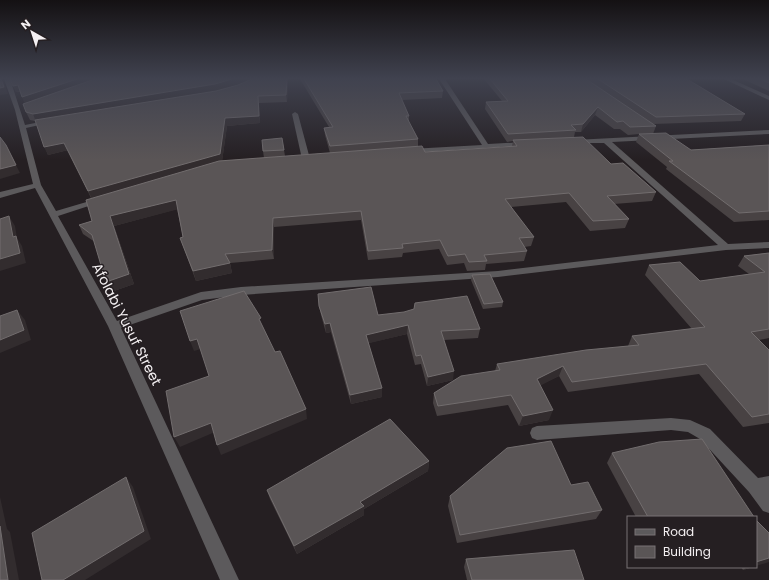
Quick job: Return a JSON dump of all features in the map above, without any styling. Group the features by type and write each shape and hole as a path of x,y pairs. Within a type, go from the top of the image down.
{"street":[{"name":"Afolabi Yusuf Street","path":"21,106 22,109 22,127 37,185 52,215 114,326 230,580"},
{"path":"460,106 486,146"},
{"path":"295,114 306,159"},
{"path":"22,127 60,120"},
{"path":"566,142 661,135 769,132"},
{"path":"605,140 726,247"},
{"path":"400,152 534,144"},
{"path":"0,194 37,185"},
{"path":"52,215 106,199"},
{"path":"114,326 201,296 241,291 498,274 726,247 769,245"},
{"path":"537,432 671,424 690,426 705,434 762,485 769,505"}],"building":[{"path":"24,106 81,106 33,114 26,112"},
{"path":"122,106 259,106 259,116 225,118 220,154 88,191 64,143 44,147 35,120"},
{"path":"320,106 405,106 409,116 406,116 418,139 330,146 324,128 333,127"},
{"path":"489,106 626,106 656,126 630,127 623,121 617,122 598,107 583,124 571,125 576,130 508,134"},
{"path":"639,106 732,106 745,114 656,117"},
{"path":"666,133 691,150 769,145 769,211 739,213 669,161 673,161 639,134"},
{"path":"0,137 6,145 16,165 0,169"},
{"path":"583,137 611,164 623,163 656,192 607,196 629,219 593,221 569,193 505,199 534,237 519,238 527,251 484,255 487,261 469,262 465,254 448,256 440,240 402,244 403,248 368,251 361,211 273,218 272,250 225,254 230,263 193,271 180,238 183,237 176,200 110,216 129,274 106,282 92,235 79,225 92,221 86,200 219,161 422,146 425,152 517,146 513,140"},
{"path":"282,138 284,150 263,151 262,140"},
{"path":"9,216 13,237 16,236 20,253 0,259 0,219"},
{"path":"769,253 769,329 751,332 769,350 769,414 752,417 706,364 572,382 563,366 537,379 553,410 523,416 511,395 438,406 434,393 461,376 500,370 497,364 586,350 639,345 632,336 705,327 649,265 680,262 700,281 765,272 744,256"},
{"path":"490,274 503,302 484,304 472,275"},
{"path":"371,287 378,315 404,312 414,309 415,303 467,296 480,329 441,331 454,371 428,377 421,355 416,356 408,325 366,335 382,388 350,395 330,323 325,324 319,306 318,294"},
{"path":"244,291 261,318 259,319 275,352 280,351 306,409 217,445 211,423 174,437 166,391 209,376 197,339 190,341 180,311"},
{"path":"17,310 24,330 0,340 0,316"},
{"path":"390,419 429,461 360,502 364,506 294,546 267,490"},
{"path":"702,439 753,516 647,516 612,453 659,442"},
{"path":"551,441 571,485 588,482 602,510 460,535 450,496 507,448"},
{"path":"126,477 144,531 63,580 42,580 32,533"},
{"path":"757,521 769,533 769,558 757,562"},
{"path":"0,526 8,580 0,580"},
{"path":"574,550 584,580 472,580 466,559"}]}
